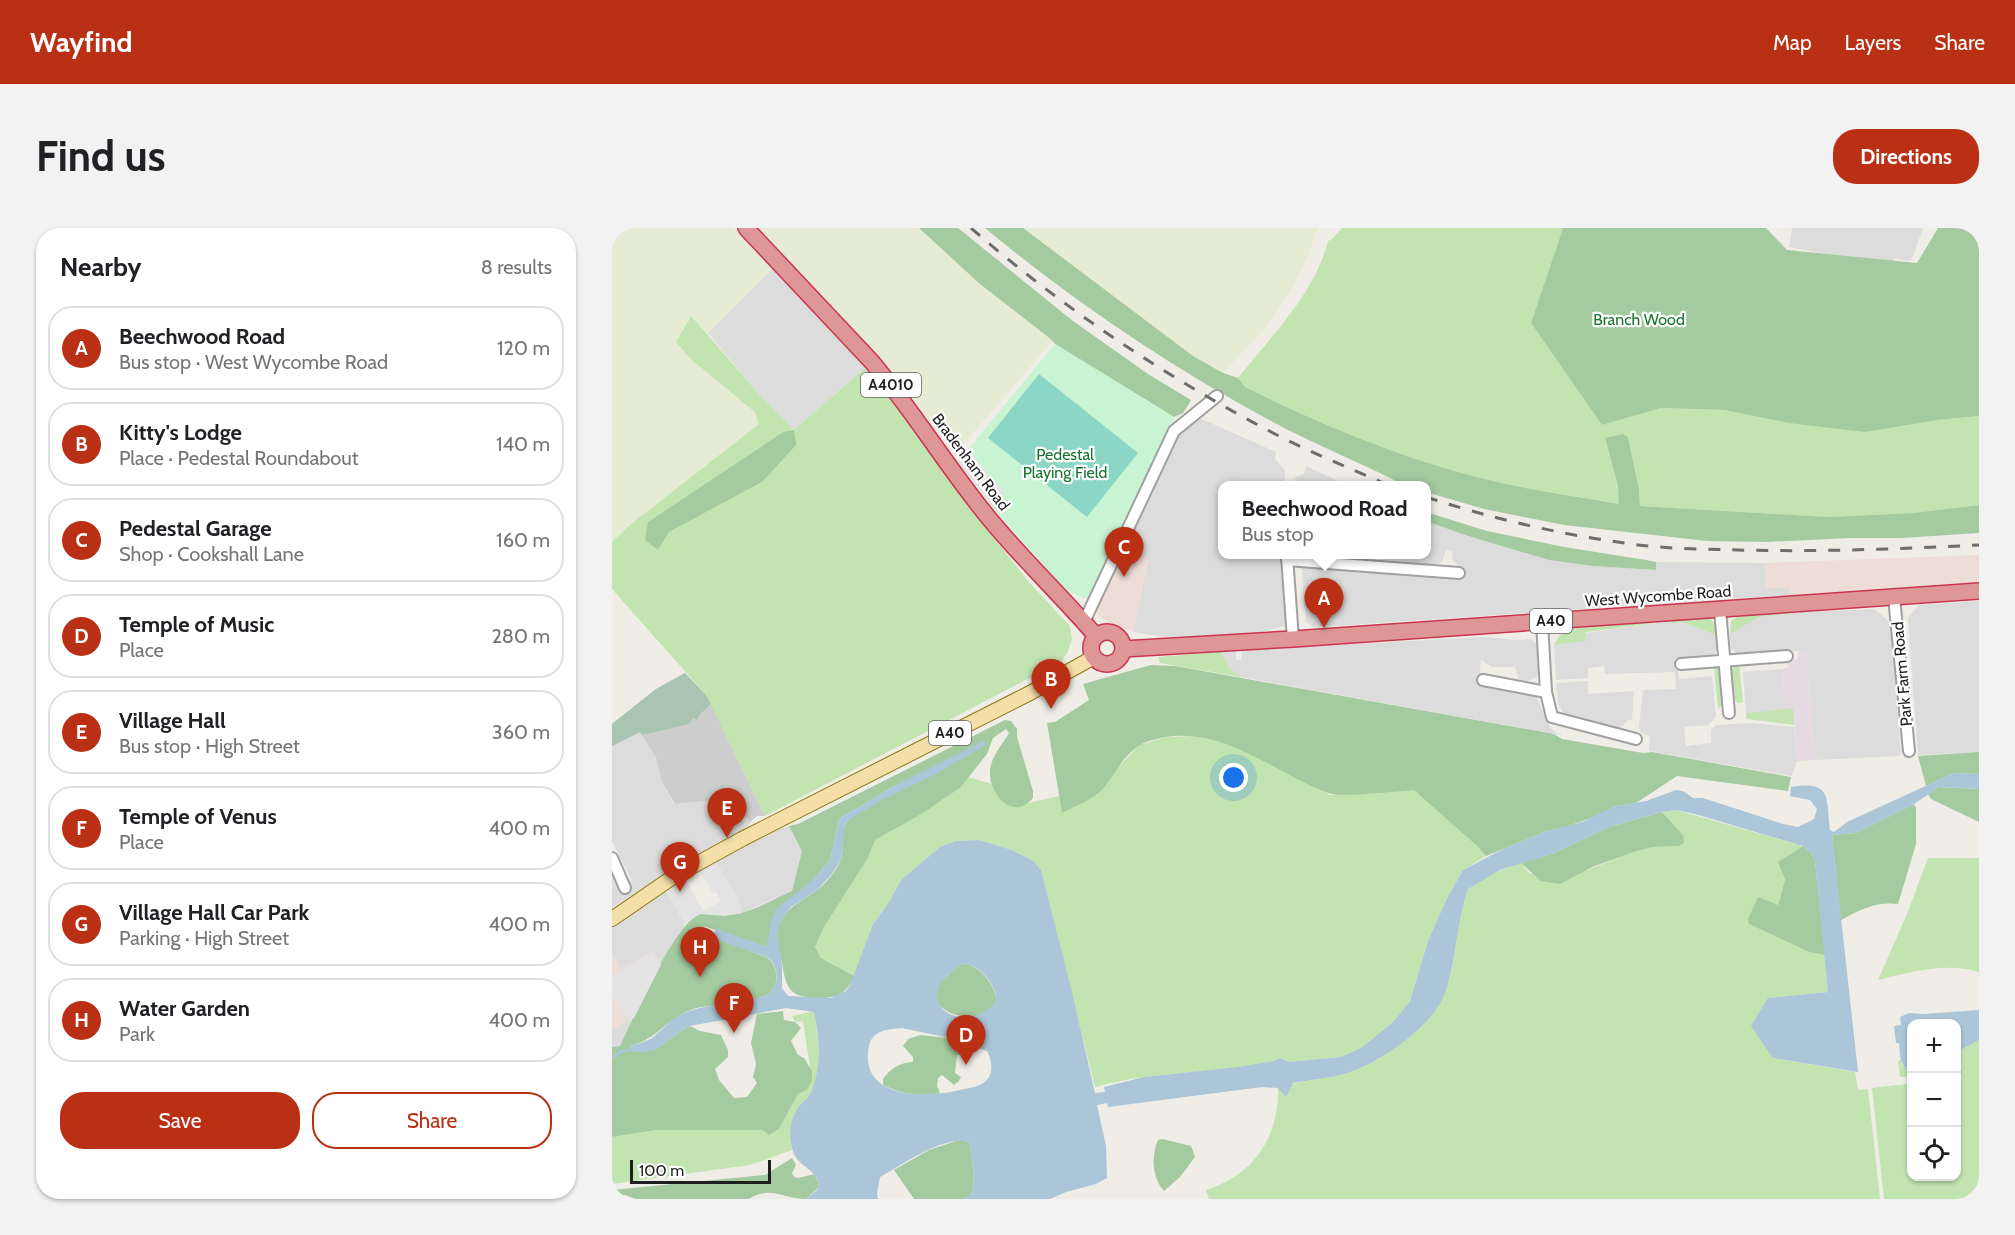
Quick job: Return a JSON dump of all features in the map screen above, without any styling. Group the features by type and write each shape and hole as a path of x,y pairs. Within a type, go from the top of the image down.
{"highway":[{"name":"Bradenham Road","path":"746,228 878,370 989,518 1096,636"},
{"name":"West Wycombe Road","path":"1123,649 1979,591"},
{"path":"1094,657 1091,645 1096,636 1106,632 1120,640 1123,649"},
{"name":"A40","path":"1094,657 1101,663 1113,663 1118,660 1123,649"}],"main road":[{"name":"A40","path":"612,920 630,897 1029,693 1094,657"}],"street":[{"path":"1084,622 1174,431 1217,396"},
{"path":"1287,559 1293,639"},
{"path":"1308,559 1459,573"},
{"name":"Park Farm Road","path":"1894,597 1909,751"},
{"path":"1720,610 1729,713"},
{"path":"1542,622 1546,692 1552,717 1636,739"},
{"path":"1681,664 1787,656"},
{"path":"1483,680 1546,692"},
{"path":"612,858 630,897"}],"shaded area":[{"path":"1792,228 1923,228 1912,259 1909,261 1894,258 1892,267 1789,247"},
{"path":"772,269 865,368 794,430 758,393 708,333"},
{"path":"1195,416 1276,452 1275,459 1285,470 1285,481 1218,481 1218,559 1288,559 1292,624 1263,632 1162,637 1133,632 1148,561 1122,549 1175,440"},
{"path":"968,449 1005,493 991,505 958,462"},
{"path":"1306,466 1338,481 1294,481 1296,477 1304,474"},
{"path":"1431,523 1549,560 1593,566 1656,570 1656,562 1765,563 1766,588 1789,587 1790,595 1349,625 1313,627 1306,622 1301,561 1460,572 1460,567 1453,561 1452,552 1446,550 1442,562 1432,565 1379,559 1431,559"},
{"path":"1122,549 1148,560 1133,632 1108,622 1096,611"},
{"path":"1979,555 1979,582 1790,595 1789,587 1766,588 1765,563"},
{"path":"1979,601 1979,752 1918,755 1908,618 1919,605"},
{"path":"1874,609 1891,623 1901,756 1815,760 1806,651 1736,653 1731,648 1730,634 1760,617 1803,612"},
{"path":"1672,621 1672,623 1683,622 1718,636 1718,648 1714,654 1674,659 1679,679 1712,676 1716,717 1708,725 1684,727 1686,746 1711,743 1711,730 1716,725 1752,723 1794,727 1797,761 1792,776 1649,751 1650,736 1641,733 1639,727 1643,690 1676,689 1675,672 1605,674 1604,666 1588,668 1588,678 1556,680 1554,645 1586,641 1586,633"},
{"path":"1484,637 1532,639 1536,644 1541,671 1536,677 1523,683 1515,667 1492,667 1481,660 1479,681 1487,687 1534,692 1551,729 1561,735 1241,677 1229,667 1221,652 1236,651 1236,660 1241,660 1242,650"},
{"path":"1798,651 1806,651 1815,760 1797,761 1793,708 1786,709 1782,669 1789,667 1785,661 1798,659"},
{"path":"1782,669 1786,709 1746,713 1743,672"},
{"path":"685,673 711,704 765,816 757,816 750,822 735,805 723,802 703,801 675,804 662,782 656,758 640,732 612,746 612,724 656,689"},
{"path":"1588,681 1588,694 1634,691 1632,720 1628,720 1619,729 1567,719 1558,704 1556,683"},
{"path":"640,732 656,758 662,782 674,804 703,801 723,802 735,805 750,822 748,828 671,870 612,908 612,868 621,887 632,880 612,841 612,746"},
{"path":"983,741 986,745 932,776 880,801 845,824 841,860 832,874 817,890 791,907 780,922 777,935 782,965 782,988 788,996 831,998 846,991 873,924 902,879 940,847 956,841 979,840 1012,850 1033,861 1041,870 1095,1093 1105,1092 1104,1087 1144,1077 1239,1067 1280,1058 1289,1062 1341,1057 1361,1048 1393,1022 1410,1001 1428,941 1447,898 1463,870 1503,849 1547,831 1582,822 1616,806 1646,801 1676,790 1683,791 1693,798 1703,798 1798,827 1814,819 1817,809 1810,800 1790,796 1791,787 1814,786 1820,789 1827,800 1830,830 1834,832 1847,822 1954,773 1979,774 1979,789 1939,787 1914,804 1856,833 1832,835 1858,1072 1773,1058 1751,1026 1768,998 1828,992 1815,861 1812,854 1803,846 1676,810 1609,827 1554,853 1500,870 1468,889 1449,980 1439,1006 1404,1042 1360,1068 1334,1076 1293,1083 1286,1097 1278,1088 1262,1087 1108,1107 1107,1103 1097,1105 1106,1146 1107,1178 1096,1184 1050,1199 964,1199 972,1192 973,1167 968,1142 958,1141 923,1152 880,1177 878,1199 806,1199 817,1190 819,1183 813,1173 794,1154 790,1130 794,1114 811,1092 815,1080 818,1041 814,1012 786,1008 690,1026 650,1051 633,1051 630,1046 652,1038 674,1019 689,1011 741,995 746,998 755,998 769,994 777,977 769,958 710,937 717,929 767,947 771,920 778,907 814,879 830,860 839,819 894,786","holes":["966,963 986,976 997,998 985,1012 975,1016 955,1016 946,1012 940,1005 937,990 945,978 958,966","902,1028 949,1038 987,1051 991,1066 989,1078 974,1087 946,1093 914,1094 884,1086 874,1077 868,1064 869,1046 877,1034"]},
{"path":"789,826 802,851 792,891 742,913 737,897 714,859 767,833"},
{"path":"714,859 737,897 742,913 725,916 700,914 685,924 666,891 685,879 703,911 721,901 716,892 713,893 699,870"},
{"path":"666,891 685,924 661,965 653,951 621,969 612,954 612,927"},
{"path":"653,951 661,965 634,1018 612,1029 612,955 621,969"},
{"path":"652,952 661,965 634,1018 628,1021 612,995 612,976"},
{"path":"1979,1010 1979,1040 1961,1050 1961,1019 1907,1019 1907,1069 1900,1058 1894,1026 1901,1025 1900,1017 1909,1013"},
{"path":"634,1018 620,1046 612,1047 612,1029"}],"green space":[{"path":"612,228 732,228 772,269 708,333 758,393 794,430 648,522 645,540 612,566"},
{"path":"758,228 919,228 980,284 1053,340 956,453 881,360"},
{"path":"919,228 958,228 1073,321 1148,374 1191,400 1183,413 1174,417 1055,344 980,284"},
{"path":"985,228 1023,228 1193,356 1223,373 1238,378 1245,387 1375,444 1476,477 1524,488 1619,504 1618,486 1605,438 1623,434 1628,437 1639,489 1640,506 1828,517 1913,513 1979,505 1979,533 1766,542 1707,541 1564,525 1484,509 1431,493 1431,481 1396,481 1286,429 1194,377 1122,331"},
{"path":"1023,228 1318,228 1308,256 1288,295 1264,329 1223,373 1193,356"},
{"path":"1342,228 1563,228 1531,323 1602,425 1661,408 1724,410 1789,423 1937,420 1979,416 1979,505 1913,513 1828,517 1640,506 1639,489 1628,437 1623,434 1605,439 1618,486 1620,504 1476,477 1408,456 1309,417 1245,387 1238,378 1303,297 1322,260 1328,241"},
{"name":"Branch Wood","path":"1563,228 1766,228 1787,250 1917,263 1938,228 1979,228 1979,416 1937,420 1865,432 1789,423 1724,410 1661,408 1602,425 1531,323"},
{"path":"691,316 758,393 794,430 865,368 905,416 968,506 1029,582 1070,626 1072,639 1062,661 765,816 706,695 612,589 612,542 630,525 759,424 755,412 691,359 676,342","holes":["793,430 762,482 669,532 658,550 648,523 783,432"]},
{"name":"Pedestal Playing Field","path":"1055,344 1174,417 1150,477 1089,600 1066,590 996,511 958,462"},
{"path":"1039,374 1138,453 1087,517 988,438"},
{"path":"794,430 796,445 762,482 669,532 658,550 645,540 648,522 783,432"},
{"path":"1431,514 1487,531 1564,547 1656,562 1656,570 1593,566 1549,560 1431,523"},
{"path":"1803,612 1760,617 1730,634 1731,621 1741,615"},
{"path":"1699,617 1710,618 1718,628 1718,636 1683,622 1672,623 1671,621 1586,632 1586,641 1554,645 1559,636 1570,629"},
{"path":"1221,652 1229,667 1241,677 1160,663 1158,657"},
{"path":"1739,663 1743,702 1738,703 1732,692 1730,677 1732,668"},
{"path":"1151,665 1175,666 1554,734 1562,739 1643,753 1652,752 1791,777 1788,791 1677,776 1636,803 1616,806 1594,817 1547,831 1486,856 1414,790 1356,795 1328,793 1242,750 1197,737 1174,736 1141,745 1122,762 1098,794 1062,813 1047,723 1055,722 1089,700 1083,684"},
{"path":"1714,666 1719,666 1723,670 1724,703 1718,709"},
{"path":"685,673 706,695 711,704 697,720 693,718 689,724 642,735 640,732 612,746 612,724 656,689"},
{"path":"1793,708 1794,725 1746,719 1746,713"},
{"path":"1005,720 1011,721 1017,729 1017,737 1033,798 1025,805 1010,806 993,789 991,767 994,757 1009,733 1006,729 993,738 987,754 960,788 923,813 875,840 868,858 824,927 815,947 821,958 854,976 844,992 828,998 815,998 801,996 790,989 785,979 777,936 781,920 791,908 824,884 836,870 842,857 844,828 850,819 886,797 951,765 894,786 839,819 830,860 772,920 767,947 704,926 699,931 768,958 776,970 777,977 769,994 755,998 746,998 741,995 724,1004 691,1010 678,1016 654,1035 630,1046 634,1051 650,1051 690,1026 700,1031 721,1035 728,1050 728,1057 715,1069 719,1080 734,1098 747,1097 757,1083 753,1077 756,1064 751,1043 757,1014 783,1011 784,1020 795,1022 801,1028 791,1041 798,1055 804,1058 812,1071 812,1080 807,1090 798,1094 779,1129 769,1135 762,1130 656,1130 612,1137 612,1047 620,1046 667,952 690,921 700,914 730,915 747,911 792,891 802,851 789,826 798,824"},
{"path":"1195,736 1239,748 1330,795 1414,789 1486,856 1463,870 1447,898 1428,941 1410,1001 1393,1022 1361,1048 1341,1057 1289,1062 1280,1058 1249,1067 1170,1074 1095,1087 1041,870 1033,861 1012,850 979,840 956,841 940,847 902,879 873,924 854,976 821,958 815,947 824,927 868,858 875,840 943,800 960,788 968,777 992,784 996,794 1022,806 1059,796 1062,812 1101,790 1139,745 1167,737"},
{"path":"1979,752 1979,774 1954,773 1926,786 1918,756"},
{"path":"1939,787 1979,789 1979,822 1931,799 1928,794"},
{"path":"1914,804 1916,844 1898,904 1875,905 1841,920 1832,835 1856,833"},
{"path":"1676,810 1803,846 1778,862 1785,880 1778,905 1749,924 1809,952 1825,955 1828,992 1768,998 1773,1058 1855,1072 1858,1090 1868,1089 1880,1199 1209,1199 1206,1190 1238,1175 1260,1152 1274,1122 1278,1088 1345,1073 1369,1064 1403,1042 1431,1015 1448,984 1466,894 1478,881 1521,863 1530,874 1579,873 1637,851 1653,847 1679,846 1683,835 1662,812"},
{"path":"1662,812 1683,835 1684,843 1679,846 1653,847 1637,851 1592,867 1560,884 1541,881 1521,863 1554,853 1609,827"},
{"path":"1803,846 1812,854 1815,861 1825,955 1809,952 1749,924 1748,919 1758,897 1778,905 1785,880 1778,862"},
{"path":"1928,858 1979,858 1979,972 1941,968 1915,971 1878,980 1907,914"},
{"path":"966,963 986,977 997,998 990,1009 978,1015 952,1014 936,999 937,988 947,976 958,966"},
{"path":"814,1011 819,1052 818,1072 812,1091 796,1111 792,1121 790,1132 792,1150 750,1165 612,1184 612,1137 656,1130 762,1130 769,1135 779,1129 798,1094 807,1090 812,1080 803,1021 795,1022 792,1016"},
{"path":"920,1035 949,1038 972,1044 973,1049 968,1054 957,1055 955,1073 961,1077 959,1081 954,1085 942,1075 938,1078 937,1086 940,1093 925,1095 904,1093 883,1085 883,1079 892,1069 913,1062 913,1057 903,1046 908,1039"},
{"path":"1979,1040 1979,1199 1884,1199 1872,1088 1907,1084 1907,1181 1961,1181 1961,1050"},
{"path":"1901,1060 1901,1064 1907,1069 1907,1077 1900,1077 1898,1061"},
{"path":"1163,1139 1191,1146 1195,1157 1180,1177 1164,1191 1157,1180 1154,1167 1156,1146 1158,1140"},
{"path":"959,1140 968,1142 971,1152 974,1182 971,1193 964,1199 914,1199 894,1170 929,1150"},
{"path":"792,1158 796,1165 792,1173 794,1177 814,1174 819,1183 817,1189 806,1199 764,1193 749,1199 636,1199 625,1195 612,1199 612,1190 765,1175"}],"waterway":[{"path":"612,1058 622,1051 635,1049"}],"railway":[{"path":"971,228 1006,258 1080,314 1156,366 1277,435 1379,481"},
{"path":"1431,499 1549,530 1653,546 1799,551 1979,545"}],"place":[{"name":"Pedestal Garage","path":"1124,577"},
{"name":"Beechwood Road","path":"1324,628"},
{"name":"Kitty's Lodge","path":"1051,709"},
{"name":"Village Hall","path":"727,838"},
{"name":"Village Hall Car Park","path":"680,892"},
{"name":"Water Garden","path":"700,977"},
{"name":"Temple of Venus","path":"734,1033"},
{"name":"Temple of Music","path":"966,1065"}]}
